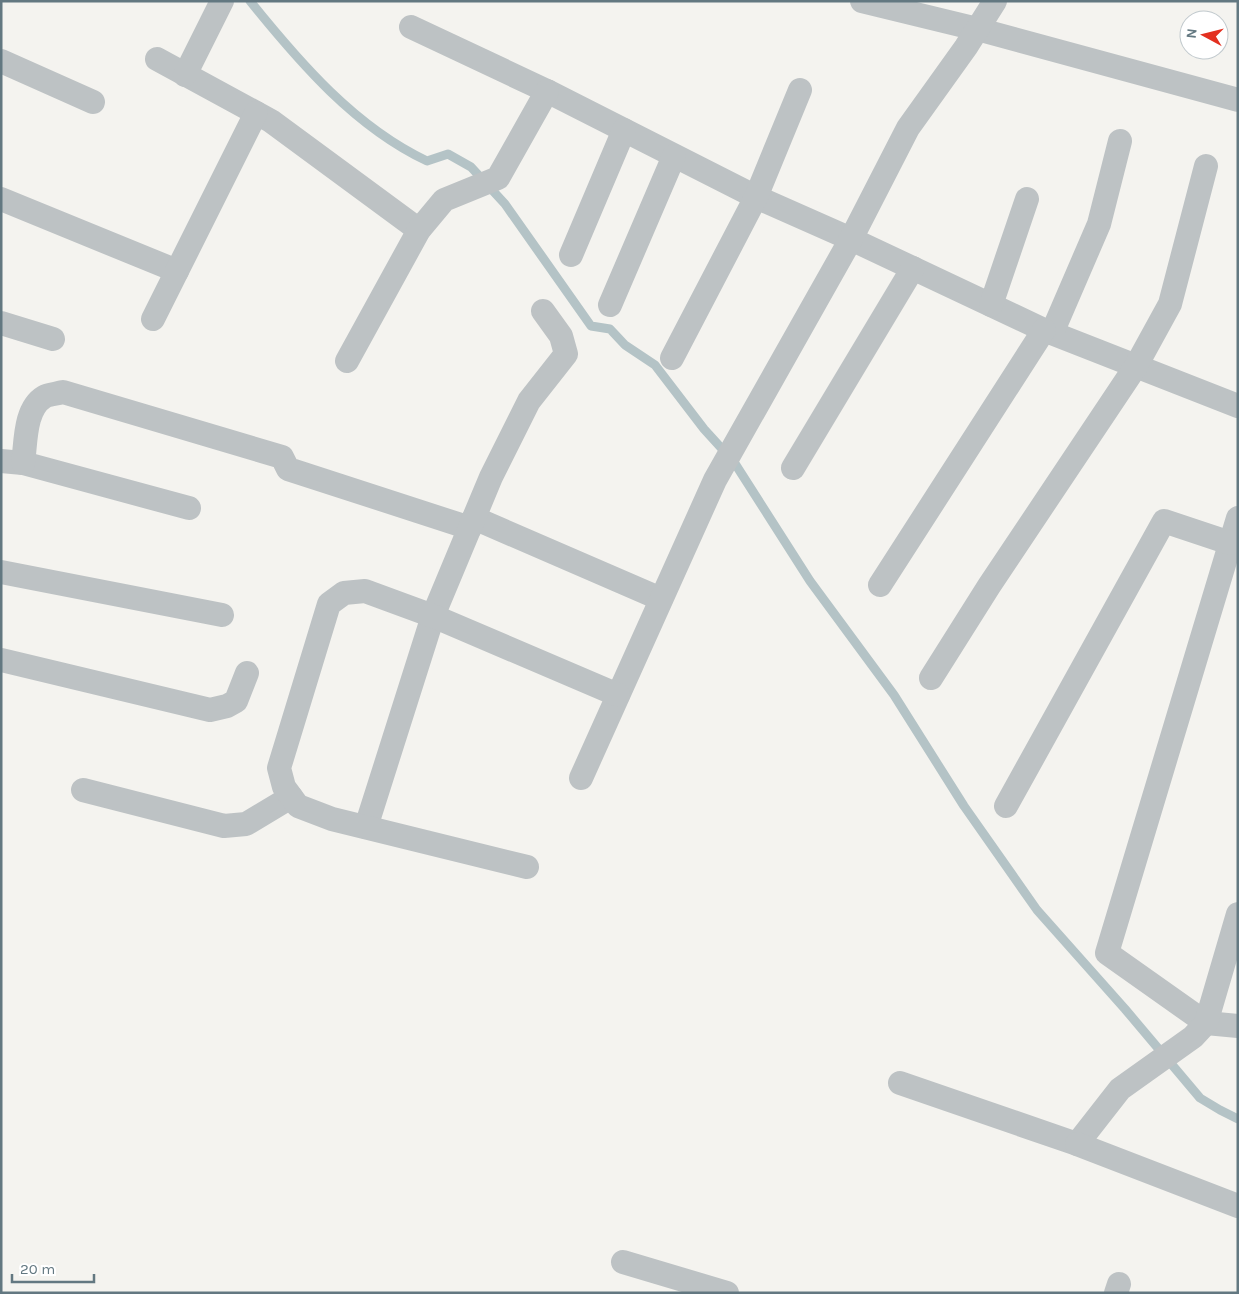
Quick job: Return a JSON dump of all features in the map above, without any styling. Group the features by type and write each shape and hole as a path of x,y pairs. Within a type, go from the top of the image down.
{"street":[{"path":"185,75 222,1"},
{"path":"862,1 977,29 1238,100"},
{"path":"581,778 714,480 851,239 908,128 995,1"},
{"path":"411,27 547,91 756,197 851,239 1048,332 1238,406"},
{"path":"157,59 271,122 419,230"},
{"path":"1,61 93,102"},
{"path":"672,358 756,197 800,90"},
{"path":"346,362 419,230 444,200 498,178 547,91"},
{"path":"153,319 256,113"},
{"path":"571,255 624,130"},
{"path":"880,585 1048,332 1099,224 1120,141"},
{"path":"610,305 674,156"},
{"path":"931,678 989,586 1136,366 1170,304 1206,166"},
{"path":"1,199 177,271"},
{"path":"991,305 1027,199"},
{"path":"793,468 913,268"},
{"path":"366,827 433,616 491,477 529,402 566,354 560,336 543,311"},
{"path":"1,323 53,339"},
{"path":"189,508 12,462 35,405 45,397 63,392 282,457 288,469 472,523 661,599"},
{"path":"1238,518 1231,552 1107,953 1206,1023 1238,1026"},
{"path":"1006,806 1164,521 1231,552"},
{"path":"1,572 222,615"},
{"path":"527,867 332,819 298,806 291,797 284,787 279,768 329,604 344,593 365,591 433,616 618,695"},
{"path":"1,660 210,710 227,706 236,701 247,673"},
{"path":"83,790 224,826 246,824 291,797"},
{"path":"1077,1144 1120,1089 1193,1037 1206,1023 1238,914"},
{"path":"900,1083 1077,1144 1238,1206"},
{"path":"623,1262 727,1293"}],"waterway":[{"path":"250,1 309,70 353,112 376,130 401,147 427,161 448,154 471,167 505,204 591,326 610,329 625,345 655,365 704,429 734,462 810,581 894,695 964,806 1037,910 1125,1009 1200,1098 1238,1119"}]}
